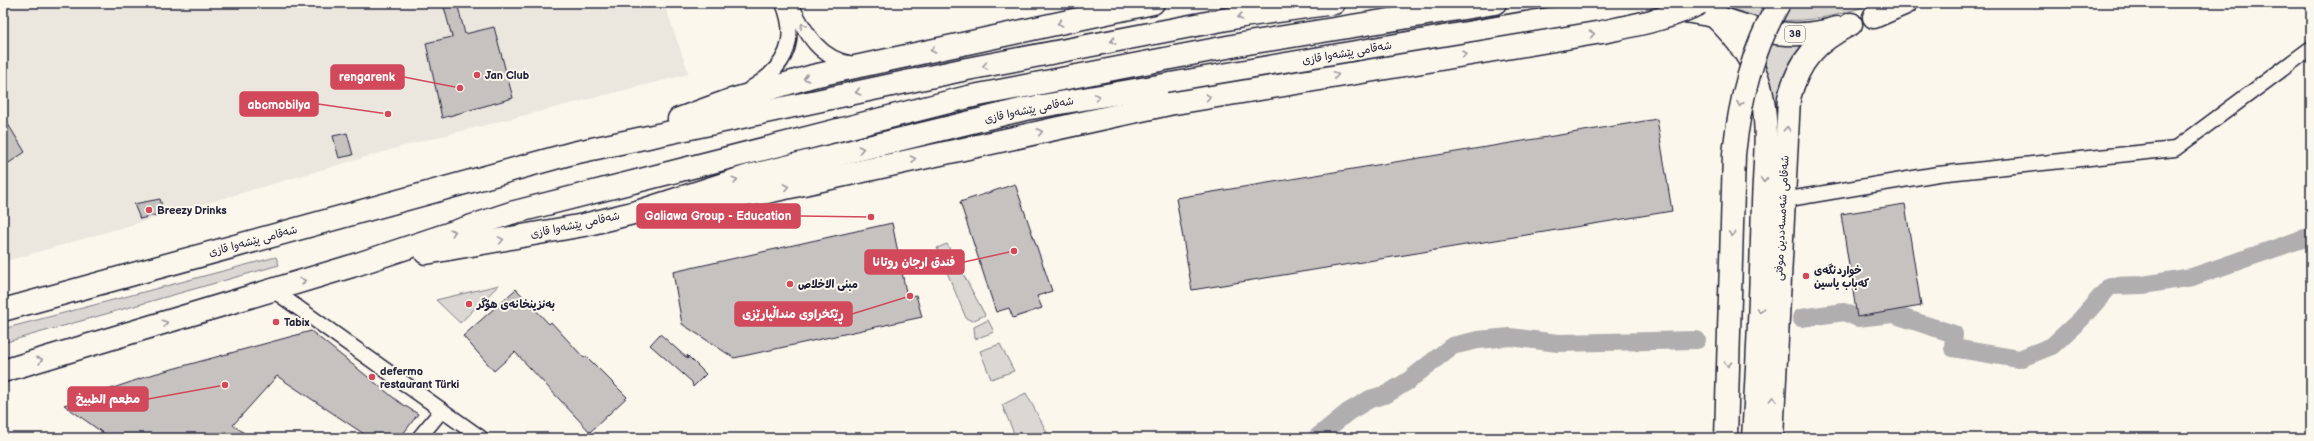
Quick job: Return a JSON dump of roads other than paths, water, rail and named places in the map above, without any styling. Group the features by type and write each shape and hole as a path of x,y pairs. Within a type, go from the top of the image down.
{"main road":[{"name":"شەقامی پێشەوا قازی","path":"3,310 573,153 728,101 812,76 1153,3"},
{"name":"شەقامی پێشەوا قازی","path":"573,153 962,70 1243,16 1334,3"},
{"name":"شەقامی پێشەوا قازی","path":"3,371 352,266 512,213 968,97 1248,43 1495,3"},
{"path":"1572,15 1604,3"},
{"name":"شەقامی پێشەوا قازی","path":"1694,3 1698,9 1707,9"},
{"path":"1726,438 1734,154 1738,118 1747,76 1756,49 1779,3"},
{"name":"شەقامی پێشەوا قازی","path":"1874,17 1896,3"},
{"name":"شەقامی پێشەوا قازی","path":"352,266 584,225 637,212 749,176 1025,109 1572,15 1647,8 1707,9 1755,31 1780,34 1825,32 1874,17 1906,3"},
{"path":"637,212 767,192 1169,104 1602,32 1679,13 1707,9"},
{"name":"شەقامی شەمسەددین موفتی","path":"1707,9 1729,30 1742,48 1760,85 1765,117 1760,334 1753,438"},
{"name":"شەقامی شەمسەددین موفتی","path":"1772,438 1789,98 1795,77 1809,56 1827,36 1850,24"}],"street":[{"path":"728,101 764,80 778,68 784,57 789,30 783,3"},
{"path":"790,3 810,38 822,52 842,62 867,64"},
{"path":"1783,200 1938,174 2175,149 2311,48"},
{"path":"273,290 481,438"},
{"path":"420,438 442,410"}],"waterway":[{"path":"1801,318 1844,312 1858,318 1892,314 1954,334 1953,348 2019,359 2052,346 2081,319 2110,286 2143,285 2192,277 2311,236"},
{"path":"1316,438 1348,412 1370,399 1387,394 1408,381 1452,346 1478,340 1510,337 1558,343 1697,340"}],"place":[{"name":"Jan Club","path":"477,75"},
{"name":"rengarenk","path":"460,88"},
{"name":"abcmobilya","path":"388,114"},
{"name":"Breezy Drinks","path":"149,210"},
{"name":"Galiawa Group - Education","path":"871,217"},
{"name":"فندق ارجان روتانا","path":"1014,251"},
{"name":"خواردنگەی کەباب یاسین","path":"1806,276"},
{"name":"مبنى الاخلاص","path":"790,284"},
{"name":"ڕێکخراوی منداڵپارێزی","path":"910,296"},
{"name":"بەنزینخانەی هۆگر","path":"469,304"},
{"name":"Tabix","path":"276,322"},
{"name":"defermo restaurant Türki","path":"372,377"},
{"name":"مطعم الطبيخ","path":"225,385"}]}
